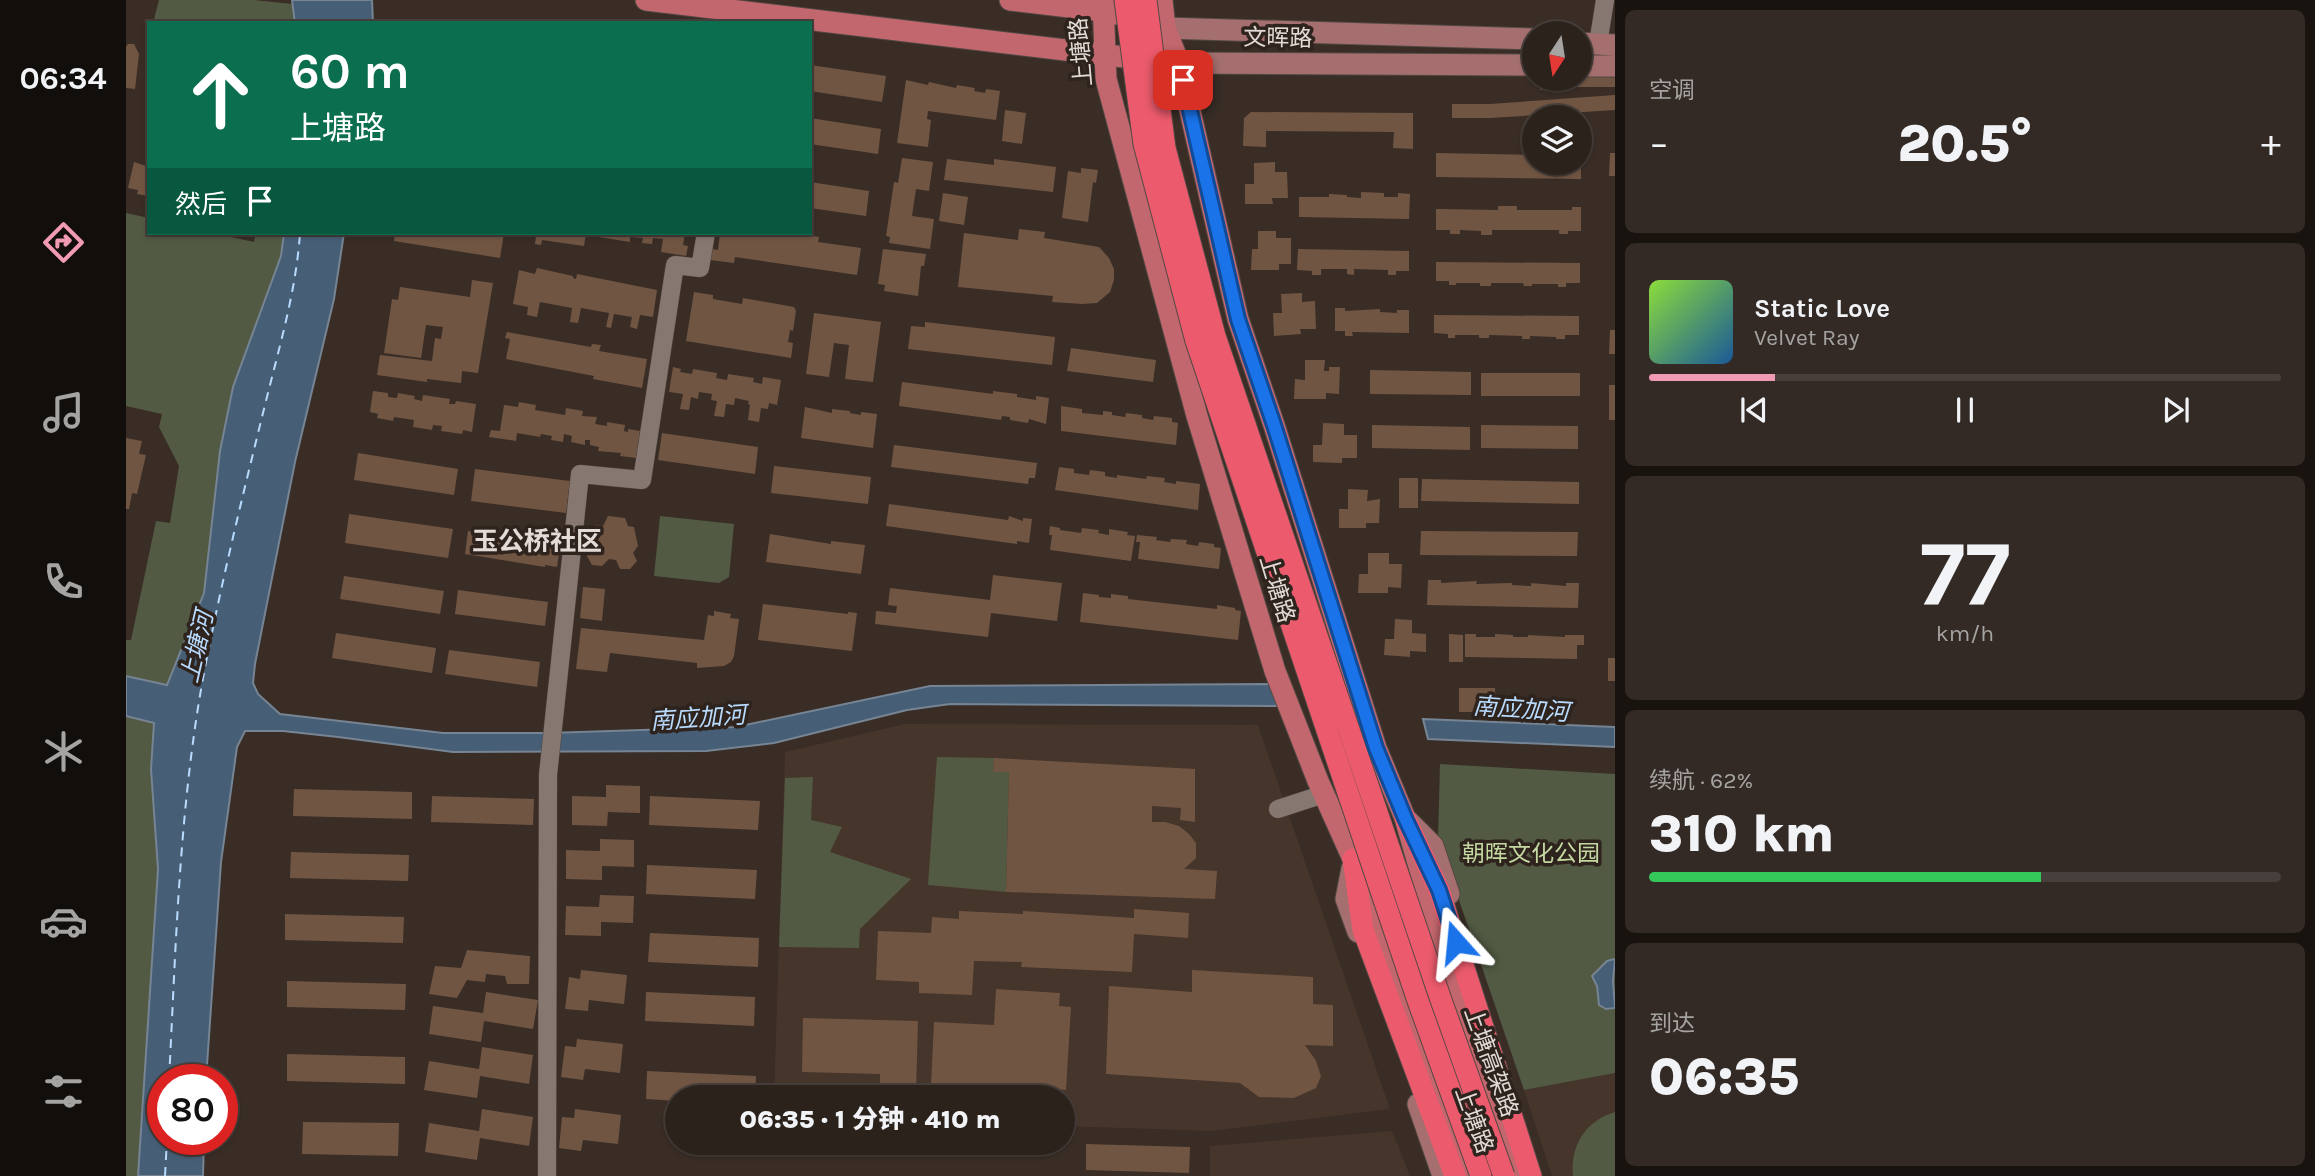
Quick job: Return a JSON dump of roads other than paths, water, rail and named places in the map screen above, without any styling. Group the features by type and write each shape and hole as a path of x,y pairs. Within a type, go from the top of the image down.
{"highway":[{"path":"1125,0 1144,144 1196,341 1418,1000 1481,1176"},
{"name":"上塘高架路","path":"1146,0 1165,148 1215,337 1441,1000 1504,1176"},
{"path":"1405,818 1439,890 1531,1176"},
{"path":"1353,859 1363,930 1455,1176"}],"main road":[{"name":"文晖路","path":"646,0 777,21"},
{"name":"文晖路","path":"1010,0 1103,5 1165,28 1522,39"},
{"name":"上塘路","path":"1162,0 1165,28 1180,63 1238,319 1376,748 1405,818 1437,928 1520,1176"},
{"name":"上塘路","path":"1103,5 1106,79 1197,416 1275,671 1374,911 1466,1176"},
{"name":"文晖路","path":"812,25 1180,63 1522,65"},
{"path":"1592,66 1615,66"},
{"path":"1405,818 1433,846 1541,1176"},
{"path":"1353,859 1346,899 1443,1176"}],"street":[{"path":"1598,44 1605,0"},
{"path":"547,1176 548,775 580,474 642,480 675,265 700,268 706,235"},
{"path":"1278,809 1324,794"}],"water":[{"path":"292,0 372,0 373,21 295,21"},
{"name":"上塘河","path":"284,235 344,235 334,299 295,462 255,664 253,683 258,694 280,714 443,733 548,733 736,727 930,686 1270,684 1277,706 950,704 907,710 774,743 706,751 453,752 283,731 245,731 237,747 221,862 207,1064 147,1064 147,1155 204,1155 203,1176 138,1176 158,869 151,769 154,723 126,716 126,676 167,685 204,593 220,451 233,387 281,256"},
{"path":"1423,719 1615,727 1615,747 1428,739"},
{"path":"1615,959 1615,1008 1606,1009 1599,1005 1597,986 1592,976 1607,961"}],"district":[{"name":"玉公桥社区","path":"537,541"}],"water label":[{"name":"南应加河","path":"1521,709"},
{"name":"南应加河","path":"698,718"}],"park label":[{"name":"朝晖文化公园","path":"1531,853"}]}
